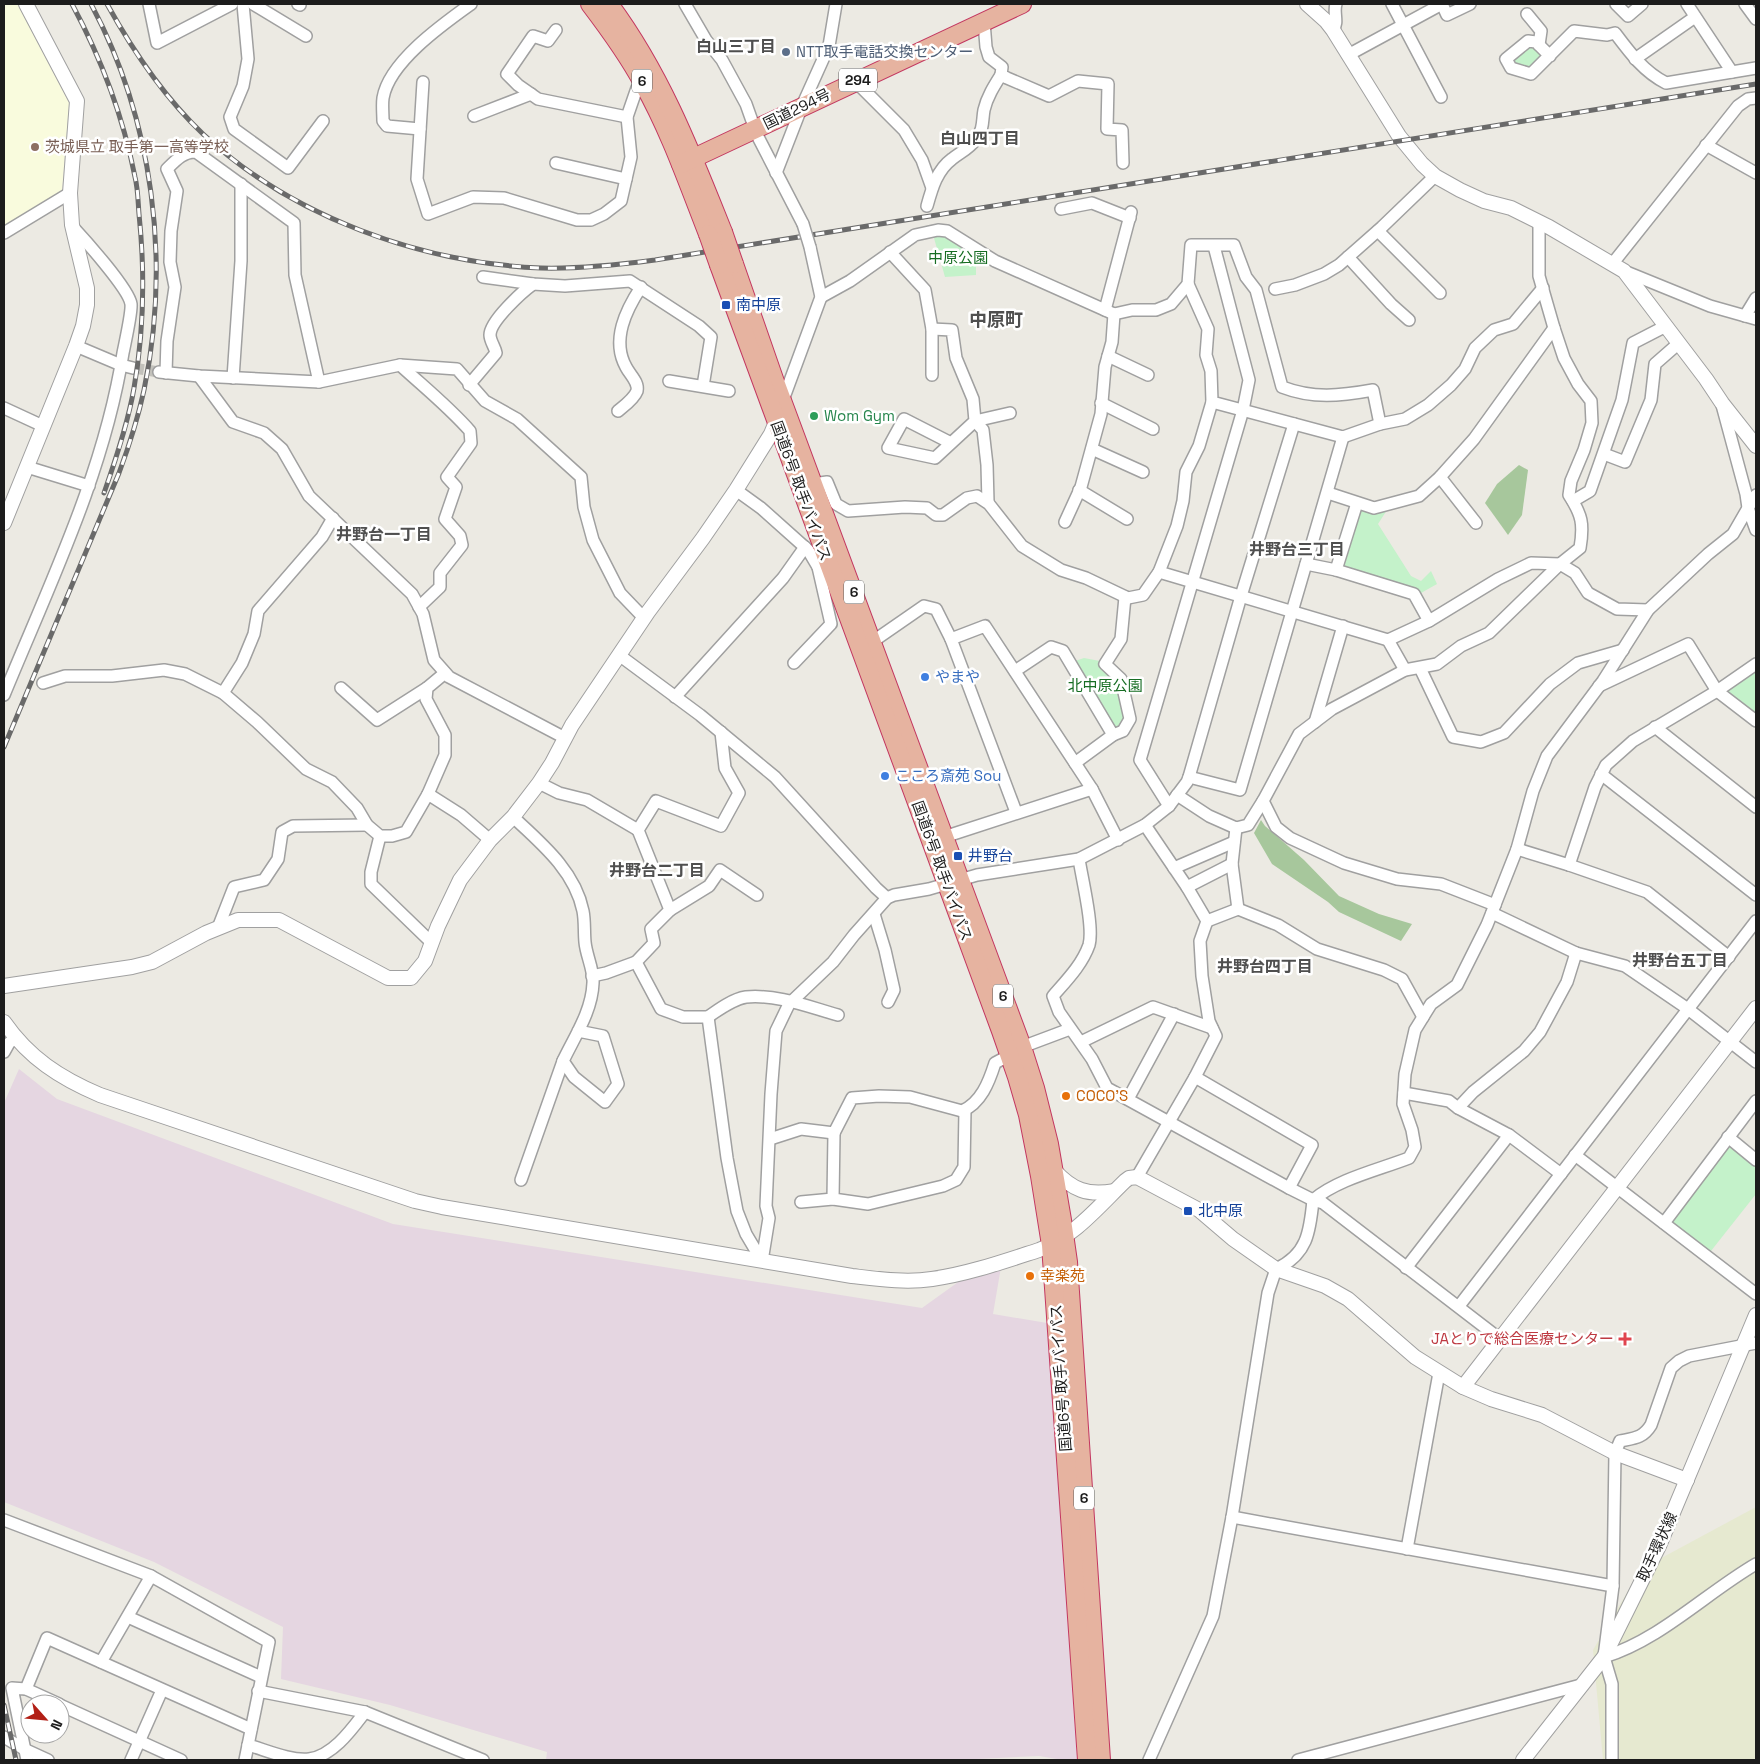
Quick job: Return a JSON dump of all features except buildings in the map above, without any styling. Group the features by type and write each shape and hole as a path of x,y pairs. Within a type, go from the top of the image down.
{"highway":[{"name":"国道6号 取手バイパス","path":"590,4 627,56 669,135 688,161"},
{"name":"国道6号 取手バイパス","path":"609,4 638,47 682,130 688,161 726,264 823,565 954,882 1016,1051 1037,1096 1054,1170 1087,1760"},
{"name":"国道294号","path":"688,161 1022,4"},
{"name":"国道6号 取手バイパス","path":"726,264 783,400 944,836 954,882"},
{"name":"国道6号 取手バイパス","path":"1016,1051 1017,1077 1058,1241 1071,1306 1101,1760"}],"street":[{"path":"4,522 76,346 87,305 87,288 72,225 70,193 77,101 26,4"},
{"path":"149,4 157,43 232,4"},
{"path":"243,4 248,59 243,86 230,117 234,129 288,168 323,120"},
{"path":"253,4 306,36"},
{"path":"420,129 387,126 383,121 383,97 390,78 415,49 438,28 471,4"},
{"path":"4,986 132,967 152,962 206,933 238,920 279,920 388,978 411,978 425,961 438,926 460,880 490,840 513,817 539,783 565,738 644,618 703,538 771,434 821,297 803,224 755,129 746,104 722,60 706,40 685,4"},
{"path":"776,173 802,106 829,46 836,4"},
{"path":"1307,4 1333,30 1411,153 1435,176 1484,201 1511,208 1618,267 1710,306 1751,318 1756,298"},
{"path":"1333,30 1336,25 1336,4"},
{"path":"1392,4 1441,97"},
{"path":"1348,55 1442,4 1447,15 1470,4"},
{"path":"1616,4 1628,16"},
{"path":"1550,56 1536,42 1528,41 1506,60 1511,68 1531,74 1550,56 1574,31 1607,35 1615,33 1628,16 1642,4"},
{"path":"1687,4 1732,72"},
{"path":"1745,4 1756,19"},
{"path":"1527,14 1541,32 1539,45"},
{"path":"1635,59 1695,17"},
{"path":"927,206 935,178 950,160 966,150 983,129 984,111 989,95 1001,75 1002,67 989,56 986,47 984,22"},
{"path":"556,30 548,40 533,36 507,74 538,99 627,117"},
{"path":"1615,33 1635,59 1654,77 1666,83 1756,68"},
{"path":"1001,75 1049,96 1078,81 1108,84 1107,129 1122,130 1123,163"},
{"path":"855,81 904,130 922,160 932,188"},
{"path":"423,82 417,179 428,214 473,197 504,198 577,220 591,220 604,214 621,201 631,157 627,117 637,88 643,83"},
{"path":"474,116 531,94"},
{"path":"1618,267 1706,145 1738,106 1748,99 1756,98"},
{"path":"1706,145 1756,173"},
{"path":"319,382 295,275 294,223 196,152 189,152 176,160 167,169 177,192 171,231 170,262 175,288 163,373 319,382 400,365 457,370 485,401 518,419 582,477 584,507 593,540 620,593 644,618"},
{"path":"556,163 626,179"},
{"path":"1275,288 1295,285 1324,274 1339,265 1378,231 1435,176"},
{"path":"233,378 241,260 241,184"},
{"path":"4,234 70,193"},
{"path":"1061,208 1092,203 1131,215 1109,312 1112,342 1108,356 1101,414 1079,490 1065,522"},
{"path":"1177,795 1209,816 1236,828 1248,825 1299,734 1332,709 1405,670 1437,664 1461,646 1489,633 1560,564 1580,548 1583,532 1580,511 1568,495 1571,480 1584,450 1592,423 1591,402 1578,384 1564,358 1554,328 1539,276 1539,222"},
{"path":"4,695 9,669 73,530 127,367 131,304 98,255 72,225"},
{"path":"821,297 850,281 915,235 938,230 947,231 996,261 1109,312 1156,310 1171,304 1188,284"},
{"path":"1378,231 1440,293"},
{"path":"813,484 827,482 836,504 848,511 905,507 927,508 936,515 949,512 967,498 977,496 988,502 1022,546 1061,570 1086,578 1128,598 1143,595 1159,572 1177,526 1183,501 1186,472 1199,446 1212,402 1211,370 1206,355 1208,329 1188,284 1191,245 1234,245 1246,277 1256,290 1282,388 1298,394 1334,396 1372,390 1380,424"},
{"path":"1168,806 1140,760 1243,410 1249,380 1214,246"},
{"path":"890,252 925,290 932,330 932,375"},
{"path":"1348,257 1391,304 1409,320"},
{"path":"1618,267 1666,326 1706,379 1722,404 1756,446"},
{"path":"483,277 533,284 565,286 630,281 699,326 711,337 703,386"},
{"path":"469,385 496,353 490,338 490,332 497,320 522,292 533,284"},
{"path":"618,411 634,396 637,390 637,383 626,367 622,357 620,344 622,329 629,306 641,287"},
{"path":"1212,402 1343,437 1380,424 1405,419 1428,404 1450,385 1465,370 1475,348 1494,330 1513,324 1543,288"},
{"path":"1573,501 1590,491 1622,400 1633,343 1666,326"},
{"path":"1328,493 1374,508 1419,496 1440,477 1474,439 1554,328"},
{"path":"932,330 952,330 956,358 972,399 975,421 983,430 987,465 988,502"},
{"path":"1604,454 1625,462 1651,400 1655,364 1679,343"},
{"path":"76,346 127,367"},
{"path":"1108,356 1148,375"},
{"path":"400,365 422,386 441,400 470,431 471,443 447,477 456,487 444,519 460,536 462,545 440,573 440,587 419,607"},
{"path":"199,376 233,422 264,434 282,449 310,496 412,594 423,614 434,660 449,678 565,738"},
{"path":"668,381 729,391"},
{"path":"1101,402 1153,429"},
{"path":"1722,404 1748,508 1756,530"},
{"path":"4,408 43,426"},
{"path":"951,443 904,419 888,448 935,458 975,421 1010,413"},
{"path":"762,1261 769,1218 766,1206 776,1031 792,1001 833,962 858,930 887,898 894,895 930,890 986,873 1079,859 1145,825 1168,806 1189,777 1241,596 1294,424"},
{"path":"1189,777 1240,790 1343,437"},
{"path":"1092,449 1143,472"},
{"path":"26,467 89,486"},
{"path":"1440,477 1476,523"},
{"path":"736,490 761,508 823,565 832,624 794,663"},
{"path":"1079,490 1128,519"},
{"path":"1149,1760 1213,1616 1232,1517 1268,1293 1276,1269 1292,1260 1301,1250 1311,1220 1313,1200 1324,1191 1338,1184 1409,1158 1415,1147 1412,1130 1403,1104 1405,1074 1415,1030 1431,1004 1457,985 1493,909 1517,849 1533,791 1547,756 1603,681 1648,610 1708,554 1733,534 1756,495"},
{"path":"1336,570 1357,503"},
{"path":"223,693 242,662 254,634 258,611 322,537 333,518"},
{"path":"675,697 783,578 805,547"},
{"path":"1159,572 1293,610 1388,640 1429,621 1498,579 1531,563 1560,564 1575,573 1588,593 1617,609 1648,610"},
{"path":"1306,564 1336,570 1414,594 1429,621"},
{"path":"1075,763 1113,735 1124,731 1130,719 1121,679 1105,664 1121,639 1126,597"},
{"path":"872,642 924,606 936,609 951,640 1016,812"},
{"path":"951,640 985,626 1092,789 1118,840"},
{"path":"1315,722 1343,626"},
{"path":"1388,640 1405,670"},
{"path":"1597,687 1688,644 1717,691 1756,722"},
{"path":"1015,672 1051,647 1063,651 1113,735"},
{"path":"1420,668 1453,737 1481,742 1504,733 1550,684 1578,663 1623,650"},
{"path":"620,655 721,732 783,784 887,898"},
{"path":"1569,865 1595,787 1606,765 1633,741 1717,691 1756,664"},
{"path":"44,683 65,676 112,676 164,670 185,674 223,693 257,722 306,769 332,782 357,808 367,825 380,836 392,836 406,832 428,794 445,755 444,735 426,699 427,688"},
{"path":"341,688 377,720 427,688 445,673"},
{"path":"1655,727 1756,807"},
{"path":"638,830 656,801 721,826 739,793 726,768 721,732"},
{"path":"1601,774 1756,895"},
{"path":"539,783 559,793 588,800 638,830 670,910"},
{"path":"944,836 1092,789"},
{"path":"428,794 461,815 490,840"},
{"path":"1263,801 1276,827 1290,838 1308,847 1344,863 1396,879 1441,884 1493,909 1576,954 1625,966 1688,1010 1756,1062"},
{"path":"513,817 559,863 574,883 583,911 585,943 594,982 587,1013 563,1061 520,1180"},
{"path":"218,928 234,886 264,880 278,859 282,832 293,826 367,825"},
{"path":"1145,825 1207,922"},
{"path":"1236,828 1232,864 1238,909"},
{"path":"380,836 370,884 432,943"},
{"path":"1174,868 1234,842"},
{"path":"1517,849 1647,892 1729,957"},
{"path":"1079,859 1089,916 1089,944 1076,969 1053,996 1059,1012 1081,1042 1107,1088 1289,1188 1323,1203 1500,1339"},
{"path":"1186,887 1232,864"},
{"path":"592,976 636,962 654,943 651,929 670,910 709,886 720,870 757,895"},
{"path":"1137,1176 1195,1077 1216,1036 1209,1021 1202,976 1200,941 1207,922 1238,909 1278,925 1317,949 1384,970 1402,979 1423,1016"},
{"path":"874,914 894,990 888,1002"},
{"path":"1459,1306 1756,921"},
{"path":"1458,1108 1473,1092 1524,1051 1540,1032 1567,982 1576,954"},
{"path":"636,962 661,1008 683,1017 708,1017 720,1008 745,997 792,1001 838,1015"},
{"path":"1081,1042 1153,1008 1212,1028"},
{"path":"1463,1386 1756,1008"},
{"path":"1128,1100 1174,1014"},
{"path":"708,1017 727,1158 737,1211 746,1234 762,1261"},
{"path":"4,1022 15,1038 32,1055 49,1069 74,1084 100,1095 414,1201 852,1276 924,1280 957,1274 1021,1256 1058,1241 1076,1229 1114,1191 1129,1178 1137,1176 1199,1210 1233,1239 1276,1269 1337,1291 1415,1357 1439,1373 1491,1399 1542,1415 1614,1452 1686,1480"},
{"path":"833,1199 834,1133 852,1098 879,1096 910,1097 962,1111 970,1108 988,1086 995,1063 1016,1051 1070,1029"},
{"path":"563,1061 574,1077 605,1102 618,1084 604,1036 578,1031"},
{"path":"4,1052 9,1043 15,1038"},
{"path":"1195,1077 1312,1145 1289,1188"},
{"path":"1404,1093 1449,1101 1458,1108 1509,1135 1561,1174"},
{"path":"1664,1223 1756,1101"},
{"path":"802,1202 833,1199 868,1204 943,1186 956,1180 964,1167 965,1110"},
{"path":"770,1139 801,1129 834,1133"},
{"path":"1406,1268 1509,1135"},
{"path":"1728,1137 1756,1160"},
{"path":"1575,1155 1756,1294"},
{"path":"1054,1170 1066,1182 1081,1190 1097,1193 1114,1191"},
{"name":"取手環状線","path":"1523,1760 1604,1657 1659,1546 1686,1480 1750,1345 1756,1315"},
{"path":"1612,1760 1612,1684 1604,1657 1613,1586 1614,1452 1620,1441 1646,1434 1652,1425 1671,1368 1679,1360 1689,1356 1750,1345"},
{"path":"1407,1549 1439,1373"},
{"path":"1232,1517 1613,1586"},
{"path":"4,1520 151,1576 269,1642 245,1760"},
{"path":"1604,1657 1622,1651 1658,1630 1756,1564"},
{"path":"101,1662 151,1576"},
{"path":"128,1617 261,1677"},
{"path":"26,1689 47,1638 251,1729"},
{"path":"1298,1760 1581,1685"},
{"path":"26,1755 12,1688 26,1689 37,1694"},
{"path":"132,1760 162,1690"},
{"path":"258,1692 365,1712 467,1757 483,1760"},
{"path":"70,1709 181,1760"},
{"path":"248,1745 294,1758 310,1759 329,1751 344,1739 365,1712"},
{"path":"4,1737 26,1755 48,1760"}],"shaded area":[{"name":"茨城県立 取手第一高等学校","path":"4,4 17,4 69,103 62,190 4,229"},
{"path":"19,1069 57,1099 393,1224 922,1308 961,1280 1001,1267 993,1314 1047,1323 1077,1760 1039,1756 956,1760 546,1760 547,1752 390,1705 281,1679 283,1627 154,1562 4,1502 4,1103"},
{"path":"1756,1507 1756,1760 1603,1760 1593,1650 1641,1569"}],"green space":[{"path":"1531,46 1542,53 1542,58 1531,69 1515,65 1513,60"},
{"name":"中原公園","path":"938,230 976,249 976,275 945,277 932,231"},
{"path":"1519,465 1528,470 1522,515 1508,535 1485,503 1497,484"},
{"path":"1396,496 1378,524 1411,576 1421,581 1431,571 1437,584 1421,593 1341,568 1362,508"},
{"name":"北中原公園","path":"1084,658 1100,661 1120,676 1130,719 1113,735 1072,662"},
{"path":"1756,664 1756,721 1717,691"},
{"path":"1261,820 1265,826 1304,860 1339,896 1379,914 1412,924 1401,941 1339,912 1328,902 1272,864 1254,833"},
{"path":"1728,1137 1756,1160 1756,1194 1707,1256 1664,1223"}],"tunnel":[{"path":"133,368 159,372"}],"railway":[{"path":"72,4 102,66 124,132 137,186 141,236 142,323 137,367 125,428 104,493"},
{"path":"4,747 119,473 142,400 152,341 156,292 151,192 142,143 129,95 112,49 91,4"},
{"path":"107,4 127,39 175,105 203,134 238,163 276,189 317,212 360,230 405,245 450,257 541,268 570,268 655,260 1756,84"},
{"path":"4,1705 16,1760"}],"place":[{"name":"NTT取手電話交換センター","path":"786,52"},
{"name":"茨城県立 取手第一高等学校","path":"35,147"},
{"name":"南中原","path":"726,305"},
{"name":"Wom Gym","path":"814,416"},
{"name":"やまや","path":"925,677"},
{"name":"こころ斎苑 Sou","path":"885,776"},
{"name":"井野台","path":"958,856"},
{"name":"COCO’S","path":"1066,1096"},
{"name":"北中原","path":"1188,1211"},
{"name":"幸楽苑","path":"1030,1276"},
{"name":"JAとりで総合医療センター","path":"1625,1339"}],"district":[{"name":"白山三丁目","path":"736,46"},
{"name":"白山四丁目","path":"980,138"},
{"name":"中原町","path":"996,320"},
{"name":"井野台一丁目","path":"384,534"},
{"name":"井野台三丁目","path":"1297,549"},
{"name":"井野台二丁目","path":"657,870"},
{"name":"井野台五丁目","path":"1680,960"},
{"name":"井野台四丁目","path":"1265,966"}]}
